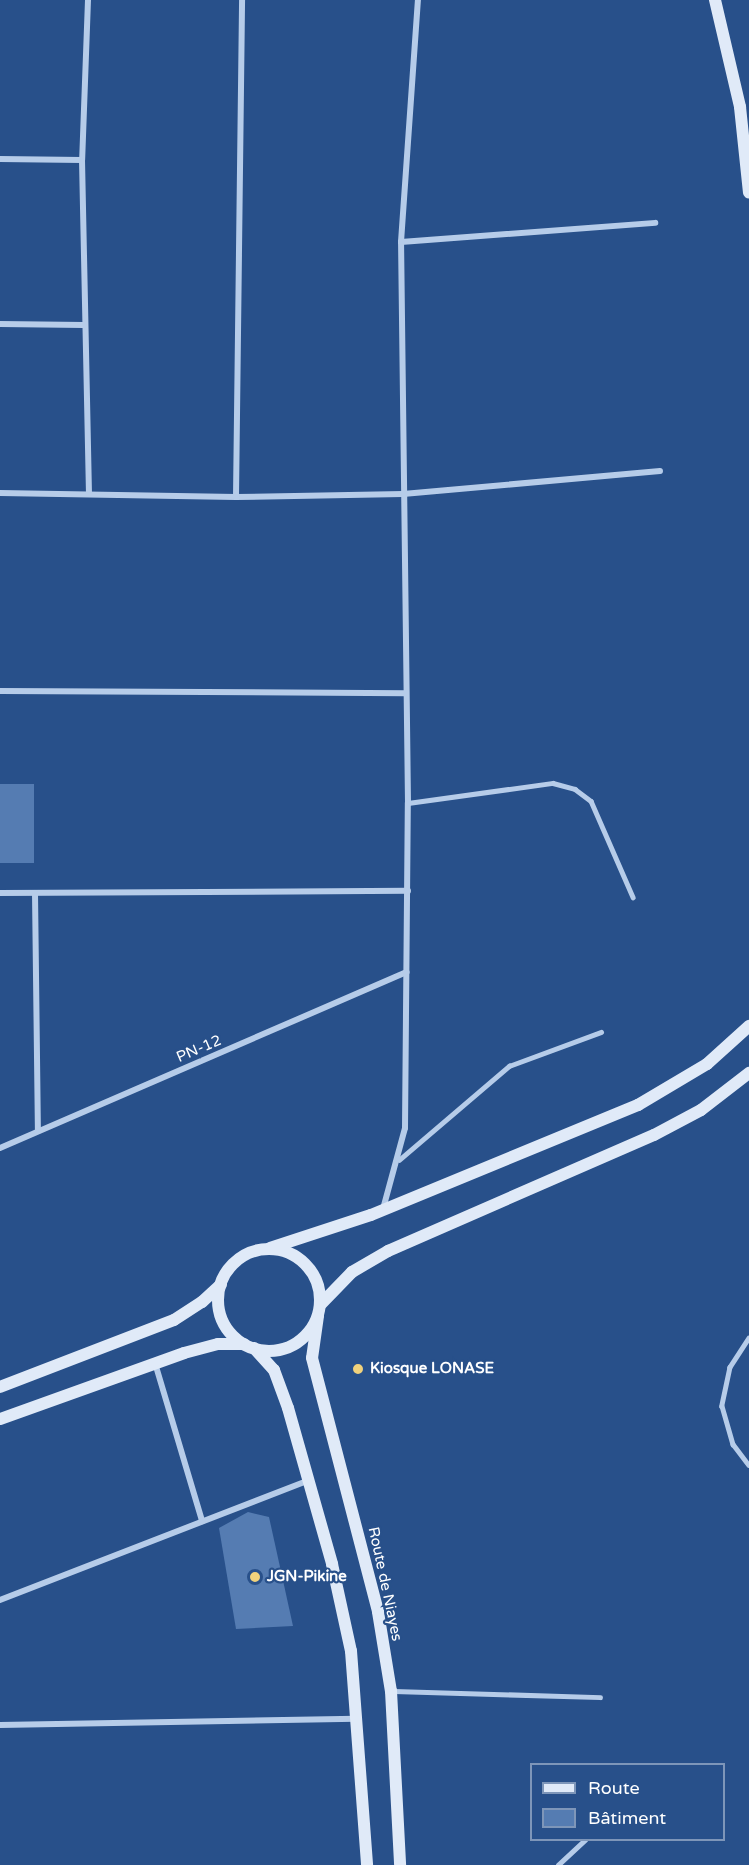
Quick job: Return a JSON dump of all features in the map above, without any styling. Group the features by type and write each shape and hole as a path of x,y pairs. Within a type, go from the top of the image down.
{"main road":[{"path":"715,0 740,107 749,192"},
{"path":"0,1387 174,1320 202,1302 221,1284 240,1258 383,1209 638,1105 707,1064 749,1026"},
{"path":"0,1419 154,1362 218,1344 285,1348 310,1330 319,1310 351,1272 388,1251 654,1135 700,1110 749,1073"},
{"path":"270,1248 302,1260 320,1288 319,1310"},
{"path":"221,1284 219,1311 224,1324 274,1370 311,1480 351,1650 366,1865"},
{"name":"Route de Niayes","path":"319,1310 312,1358 378,1612 391,1691 400,1865"}],"street":[{"path":"88,0 82,160 89,494"},
{"path":"236,497 242,0"},
{"path":"383,1209 399,1160 405,1128 408,803 401,242 403,172 418,0"},
{"path":"0,159 82,160"},
{"path":"401,242 655,223"},
{"path":"0,324 84,325"},
{"path":"0,493 236,497 403,494 660,471"},
{"path":"0,691 406,693"},
{"path":"0,893 408,891"},
{"path":"35,893 38,1131"},
{"name":"PN-12","path":"0,1148 407,972"},
{"path":"154,1362 202,1521"},
{"path":"0,1600 311,1480"},
{"path":"0,1725 357,1719"}],"lane":[{"path":"408,803 553,783 575,789 591,801 633,897"},
{"path":"399,1160 509,1066 602,1032"},
{"path":"749,1338 730,1367 722,1406 733,1444 749,1465"},
{"path":"391,1691 600,1697"},
{"path":"558,1865 583,1841"}],"building":[{"path":"0,784 34,784 34,863 0,863"},
{"name":"JGN-Pikine","path":"248,1512 269,1517 293,1626 236,1629 219,1528"}],"place":[{"name":"Kiosque LONASE","path":"358,1369"},
{"name":"JGN-Pikine","path":"255,1577"}]}
